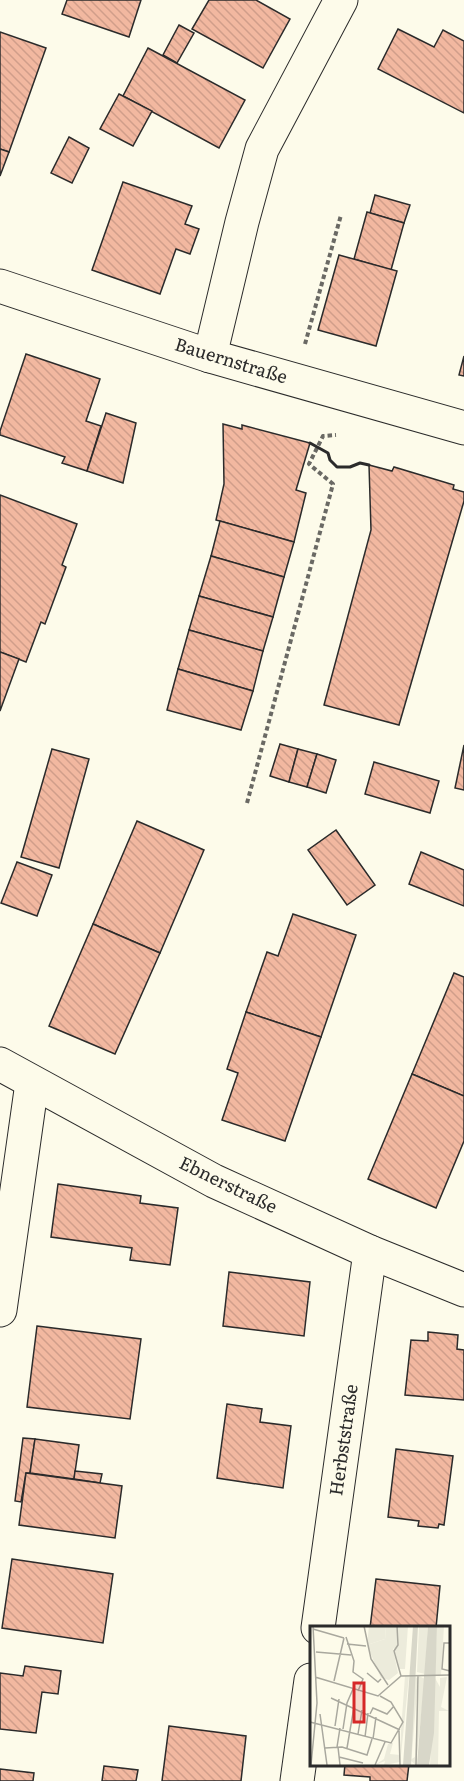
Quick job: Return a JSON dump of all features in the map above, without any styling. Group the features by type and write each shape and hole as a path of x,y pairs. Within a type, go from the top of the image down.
{"street":[{"path":"210,356 262,149 341,0"},
{"name":"Bauernstraße","path":"0,286 210,356 464,428"},
{"name":"Ebnerstraße","path":"0,1064 214,1181 370,1252 464,1290"},
{"path":"0,1310 32,1083"},
{"name":"Herbststraße","path":"318,1626 370,1252"},
{"path":"297,1781 310,1687"}],"path":[{"path":"295,380 342,214"},
{"path":"247,803 333,484 309,464 323,436 354,433 364,400"}],"building":[{"path":"67,0 141,0 129,37 62,14"},
{"path":"209,0 256,0 290,19 263,68 192,29"},
{"path":"179,25 194,33 177,63 163,55"},
{"path":"398,29 434,47 443,30 464,41 464,113 378,69"},
{"path":"0,32 46,48 9,152 0,149"},
{"path":"148,48 245,100 219,148 123,96"},
{"path":"119,94 152,111 133,146 100,129"},
{"path":"69,137 89,148 72,183 51,173"},
{"path":"0,149 9,152 0,176"},
{"path":"123,182 192,206 185,224 199,229 190,254 176,249 160,294 92,270"},
{"path":"375,195 410,205 404,223 370,213"},
{"path":"367,212 404,223 391,270 354,259"},
{"path":"339,255 397,271 376,346 318,330"},
{"path":"26,354 100,379 86,421 101,426 87,471 62,463 65,457 0,435"},
{"path":"464,356 464,376 459,375"},
{"path":"106,413 136,423 123,483 87,471"},
{"path":"223,424 242,429 242,425 310,443 296,490 306,493 294,542 216,520 224,484"},
{"path":"369,465 392,471 394,467 454,485 453,489 464,492 464,501 399,725 324,705 371,530"},
{"path":"0,495 77,524 62,565 66,567 45,624 41,622 26,662 0,652"},
{"path":"220,521 294,542 284,577 211,556"},
{"path":"211,556 284,577 273,617 199,596"},
{"path":"199,596 273,617 263,651 189,630"},
{"path":"189,630 263,651 253,691 178,669"},
{"path":"0,652 19,659 0,711"},
{"path":"178,669 253,691 241,730 167,710"},
{"path":"280,744 298,749 289,782 270,776"},
{"path":"464,745 464,790 455,788"},
{"path":"52,749 89,759 59,868 21,857"},
{"path":"298,749 317,754 307,787 289,782"},
{"path":"317,754 336,760 326,793 307,787"},
{"path":"374,762 439,781 430,813 365,794"},
{"path":"137,821 204,850 160,953 93,924"},
{"path":"336,830 375,885 347,905 308,850"},
{"path":"421,852 464,870 464,906 409,884"},
{"path":"17,862 52,875 37,916 1,903"},
{"path":"293,914 356,935 321,1037 246,1012 267,952 278,956"},
{"path":"93,924 160,953 115,1054 49,1026"},
{"path":"454,973 464,977 464,1096 412,1074"},
{"path":"246,1012 321,1037 285,1141 222,1120 238,1073 227,1069"},
{"path":"412,1074 464,1096 464,1141 436,1208 368,1179"},
{"path":"58,1184 141,1196 140,1203 178,1208 170,1265 130,1260 132,1248 51,1237"},
{"path":"229,1272 310,1282 304,1336 223,1326"},
{"path":"37,1326 141,1339 130,1419 27,1407"},
{"path":"428,1332 458,1335 457,1349 464,1350 464,1400 405,1395 411,1340 428,1341"},
{"path":"227,1404 262,1409 260,1422 291,1426 283,1488 217,1478"},
{"path":"23,1438 35,1439 30,1473 26,1473 21,1502 15,1501"},
{"path":"35,1439 79,1445 74,1479 30,1473"},
{"path":"396,1449 453,1456 444,1525 439,1524 438,1528 418,1526 419,1521 388,1517"},
{"path":"75,1471 102,1474 100,1483 74,1479"},
{"path":"26,1473 122,1486 115,1538 19,1525"},
{"path":"12,1559 113,1574 103,1643 2,1628"},
{"path":"376,1579 440,1586 436,1626 370,1626"},
{"path":"25,1666 61,1671 58,1694 42,1692 36,1733 0,1729 0,1673 23,1676"},
{"path":"169,1726 246,1736 241,1781 162,1781"},
{"path":"104,1766 138,1770 136,1781 102,1781"},
{"path":"345,1766 409,1766 407,1781 370,1781 370,1777 344,1775"},
{"path":"0,1769 34,1773 33,1781 0,1781"}],"wall":[{"path":"310,443 328,453 330,460 337,467 350,467 360,463 369,465"}]}
